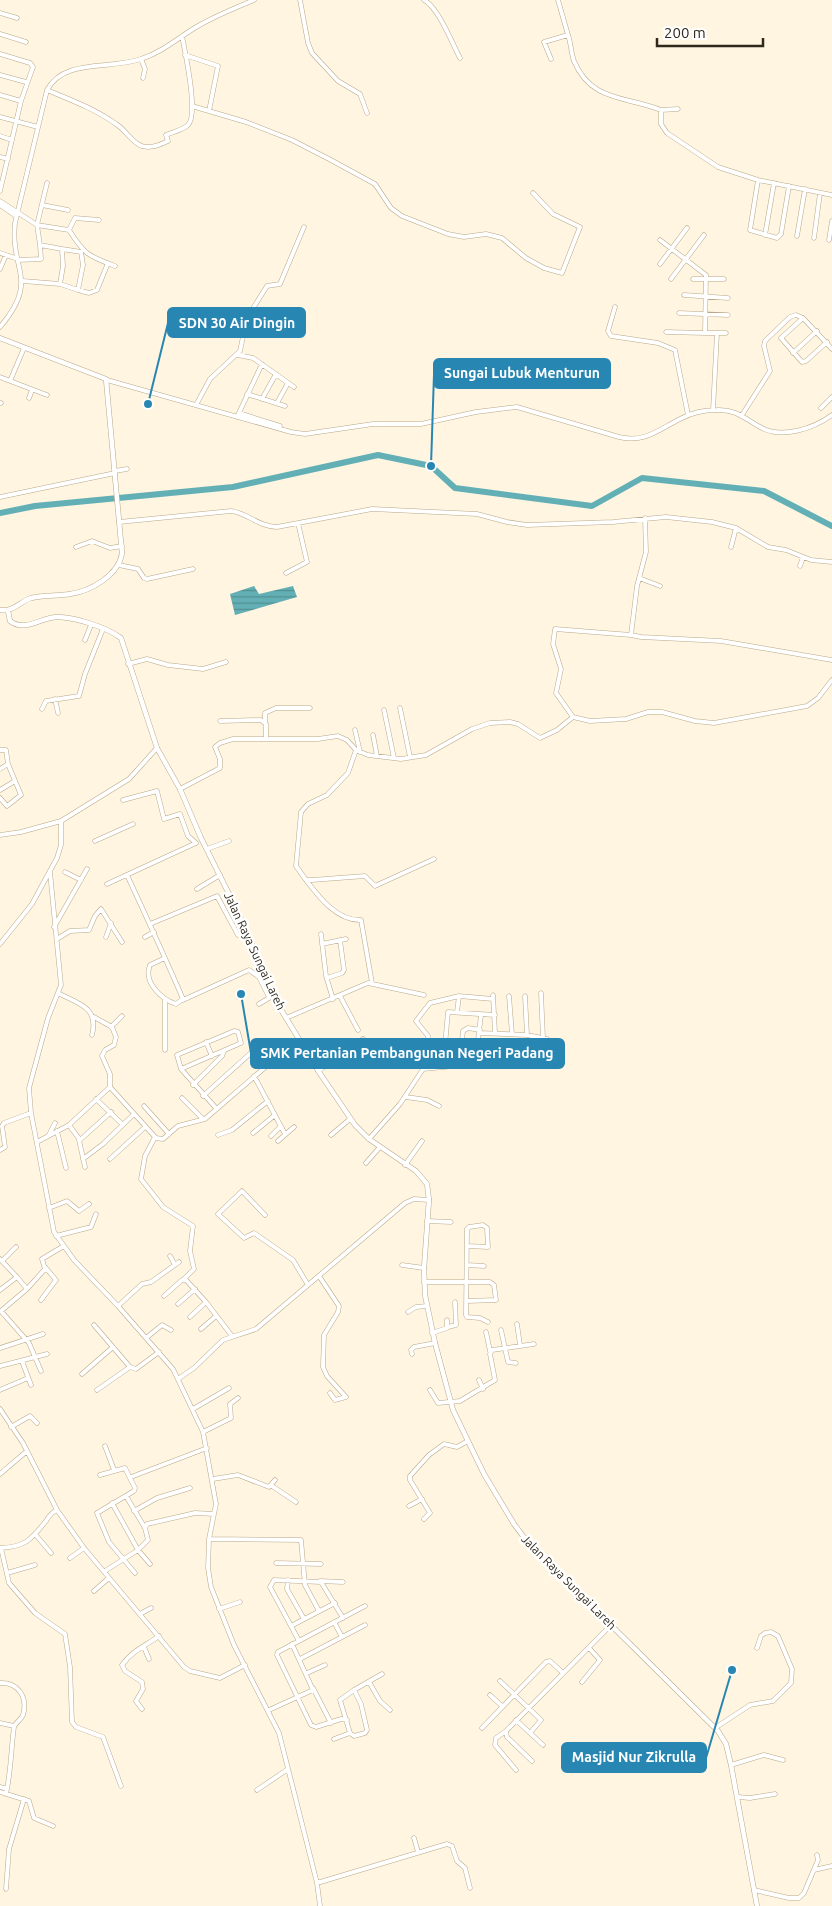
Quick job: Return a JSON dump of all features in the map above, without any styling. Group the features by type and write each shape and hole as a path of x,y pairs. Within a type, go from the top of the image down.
{"street":[{"path":"0,327 11,314 18,301 22,281 14,233 47,90 51,82 62,72 78,67 111,66 141,59 169,46 208,20 254,0"},
{"path":"300,0 312,53 338,81 360,94 367,113"},
{"path":"424,0 428,2 439,19 460,58"},
{"path":"558,0 574,62 591,86 603,94 661,110 678,109"},
{"path":"0,13 17,18"},
{"path":"0,34 26,42"},
{"path":"551,59 544,42 568,35"},
{"path":"47,90 86,106 114,122 130,134 136,143 148,148 168,141 166,134 188,125 192,106 182,36"},
{"path":"0,54 32,64 33,66 21,101 0,192"},
{"path":"185,55 218,66 208,111"},
{"path":"141,59 144,69 143,78"},
{"path":"0,75 26,82"},
{"path":"0,95 21,101"},
{"path":"192,106 246,122 292,140 358,177 372,182 378,187 390,208 402,216 448,234 464,236 486,234 502,238 533,262 562,273 580,227 553,214 533,193"},
{"path":"661,110 661,124 670,136 718,167 758,180 832,195"},
{"path":"0,116 38,127"},
{"path":"0,136 12,140"},
{"path":"0,157 8,159"},
{"path":"758,180 750,230 765,235 781,236 789,186"},
{"path":"0,253 18,260 41,259 37,225 47,183"},
{"path":"765,235 774,183"},
{"path":"797,236 805,189"},
{"path":"814,238 820,193"},
{"path":"0,201 17,214"},
{"path":"0,205 37,225 70,230"},
{"path":"42,205 68,210"},
{"path":"70,230 75,218 99,220"},
{"path":"829,240 832,221"},
{"path":"196,405 210,379 225,364 238,355 242,348 246,323 267,286 280,283 304,227"},
{"path":"660,264 687,228"},
{"path":"70,230 82,252 83,265 78,290"},
{"path":"671,279 704,236"},
{"path":"660,240 702,270 706,279 705,333"},
{"path":"40,245 82,252 115,266"},
{"path":"60,284 63,266 62,249"},
{"path":"0,269 6,255"},
{"path":"22,281 60,284 89,293 97,290 108,263"},
{"path":"693,279 724,279"},
{"path":"684,295 728,298"},
{"path":"616,307 608,331 611,336 658,343 676,350 688,415"},
{"path":"679,313 728,316"},
{"path":"742,415 770,371 764,346 765,341 790,317 796,315 803,318 827,342 832,350"},
{"path":"803,318 781,338 793,352 804,362 827,342"},
{"path":"246,323 263,330 288,335"},
{"path":"793,352 816,331"},
{"path":"666,332 726,333"},
{"path":"713,410 717,334"},
{"path":"0,338 107,380 280,426"},
{"path":"10,381 24,348"},
{"path":"238,355 253,358 294,387"},
{"path":"238,415 262,364"},
{"path":"262,399 276,374"},
{"path":"0,377 47,395"},
{"path":"0,610 8,611 31,598 83,591 111,574 118,565 122,546 107,380"},
{"path":"277,403 288,383"},
{"path":"29,398 32,390"},
{"path":"247,394 285,406"},
{"path":"821,408 832,397"},
{"path":"238,415 290,432 305,434 373,424 421,424 476,412 517,407 619,438 632,439 648,437 688,415 713,410 727,410 742,415 764,429 776,432 799,430 832,415"},
{"path":"0,497 127,470"},
{"path":"119,520 232,511 242,514 264,526 277,527 372,509 477,514 527,525 676,518 712,522 736,528 768,547 786,550 802,557 832,562"},
{"path":"631,635 639,578 646,552 645,518"},
{"path":"286,573 307,562 298,523"},
{"path":"731,547 736,528"},
{"path":"76,547 92,540 110,548 122,546"},
{"path":"800,566 802,557"},
{"path":"118,565 138,569 144,578 147,579 193,569"},
{"path":"639,578 660,586"},
{"name":"Jalan Raya Sungai Lareh","path":"8,611 10,621 21,626 58,617 91,625 121,638 157,748 180,789 206,849 220,875 271,996 350,1119 369,1139 424,1180 429,1200 424,1268 427,1306 432,1333 451,1403 466,1442 520,1533 715,1728 726,1744 738,1797 757,1906"},
{"path":"85,640 91,625"},
{"path":"42,709 45,702 79,696 85,674 103,629"},
{"path":"832,660 721,641 641,638 631,635 556,629 553,644 561,669 556,692 573,717 590,721 626,719 648,712 662,712 706,723 732,720 807,706 818,698 832,680"},
{"path":"128,664 147,659 168,665 203,669 226,662"},
{"path":"55,699 58,713"},
{"path":"266,739 265,713 273,708 310,708"},
{"path":"400,708 410,758"},
{"path":"384,710 394,758"},
{"path":"180,789 220,768 220,759 216,749 217,744 233,739 318,739 338,736 347,740 358,751 377,756 410,758 426,755 472,729 490,723 510,722 518,724 540,738 557,730 573,717"},
{"path":"220,721 258,719 265,722"},
{"path":"355,730 358,751 348,772 327,795 308,804 301,812 296,866 322,902 348,919 361,920 372,984"},
{"path":"373,735 377,756"},
{"path":"0,835 21,832 61,821 129,778 157,748"},
{"path":"0,750 6,750 8,764 21,796 7,806 0,798"},
{"path":"0,769 8,764"},
{"path":"0,790 15,781"},
{"path":"123,800 156,791 164,819 180,814 188,836 196,843"},
{"path":"0,944 32,904 50,872 60,851 61,821"},
{"path":"95,840 133,824"},
{"path":"107,884 202,840"},
{"path":"206,849 229,842"},
{"path":"306,880 364,876 373,885 378,885 434,859"},
{"path":"54,927 87,869"},
{"path":"50,872 54,927 61,966 61,984 28,1088 31,1113 56,1236 62,1247 159,1352 178,1379 193,1409 207,1448 216,1504 209,1539 208,1568 211,1587 219,1610 279,1733 317,1882 320,1906"},
{"path":"66,872 81,880"},
{"path":"127,874 183,1000"},
{"path":"197,889 220,875"},
{"path":"150,924 218,896 238,936"},
{"path":"56,939 70,931 90,930 100,909 122,942"},
{"path":"106,938 111,923"},
{"path":"145,937 154,932"},
{"path":"321,934 327,978 333,999"},
{"path":"322,944 346,939"},
{"path":"327,978 342,973 344,970 340,940"},
{"path":"165,958 150,965 149,970 153,988 165,999 176,1004 249,970 257,974 271,996 259,1004"},
{"path":"286,1018 340,996 363,984 372,984 424,995"},
{"path":"58,993 85,1007 94,1017 111,1027 116,1041 102,1056 110,1074 110,1087 155,1137 163,1139 178,1126 203,1119 276,1058 302,1043"},
{"path":"459,1066 463,1031 468,1028 545,1039 541,993"},
{"path":"340,996 358,1030"},
{"path":"369,1139 406,1097 423,1069 428,1036 417,1019 430,1004 459,996 493,997 495,1033"},
{"path":"457,1012 459,996"},
{"path":"509,996 512,1034"},
{"path":"525,996 527,1036"},
{"path":"165,999 166,1050"},
{"path":"443,1067 447,1014 457,1012 495,1015"},
{"path":"475,1064 482,1015"},
{"path":"111,1027 122,1016"},
{"path":"92,1035 94,1017"},
{"path":"181,1069 241,1043 237,1031 178,1053 177,1056 181,1069 216,1108"},
{"path":"318,1071 346,1054 363,1039"},
{"path":"206,1042 212,1056"},
{"path":"204,1096 263,1042 267,1042 276,1058"},
{"path":"478,1048 500,1050"},
{"path":"193,1084 224,1052"},
{"path":"423,1069 475,1064 496,1066"},
{"path":"254,1076 285,1134"},
{"path":"37,1142 69,1125 110,1087"},
{"path":"406,1097 433,1102 439,1106"},
{"path":"182,1098 203,1119"},
{"path":"96,1099 122,1124"},
{"path":"218,1135 232,1130 268,1101"},
{"path":"144,1106 169,1134"},
{"path":"79,1140 111,1112"},
{"path":"4,1123 31,1113"},
{"path":"83,1159 103,1144 134,1114"},
{"path":"253,1133 275,1115"},
{"path":"0,1118 4,1123"},
{"path":"331,1135 350,1119"},
{"path":"0,1150 4,1147 2,1126 4,1123"},
{"path":"49,1136 55,1123"},
{"path":"69,1125 79,1140 85,1167"},
{"path":"110,1159 146,1127"},
{"path":"271,1136 280,1127"},
{"path":"278,1141 294,1127"},
{"path":"57,1131 66,1168"},
{"path":"155,1137 145,1156 141,1178 163,1207 193,1226 190,1251 194,1269 164,1296"},
{"path":"405,1165 422,1141"},
{"path":"366,1163 380,1147"},
{"path":"265,1215 242,1191 218,1216 244,1238 254,1233 293,1260 308,1285"},
{"path":"178,1379 194,1368 216,1345 232,1336 256,1329 405,1204 414,1199 429,1200"},
{"path":"49,1208 67,1201 79,1211 89,1204"},
{"path":"56,1236 91,1227 96,1214"},
{"path":"427,1221 451,1222"},
{"path":"468,1246 488,1247 485,1226 468,1228 467,1318 480,1318 488,1322"},
{"path":"16,1247 1,1260 27,1288"},
{"path":"42,1258 62,1247"},
{"path":"37,1255 42,1258 45,1267 56,1280 41,1300"},
{"path":"118,1306 142,1284 152,1282 177,1264 170,1256"},
{"path":"402,1265 424,1268"},
{"path":"468,1265 484,1266"},
{"path":"41,1371 27,1340 1,1310 39,1277 45,1267"},
{"path":"319,1276 339,1306 338,1312 324,1335 323,1367 327,1376 346,1397 335,1400 330,1393"},
{"path":"0,1290 17,1277"},
{"path":"184,1279 206,1302 232,1336"},
{"path":"0,1281 5,1286"},
{"path":"424,1282 493,1283 497,1298 494,1301 467,1301"},
{"path":"178,1304 195,1289"},
{"path":"190,1317 206,1302"},
{"path":"432,1333 448,1326 456,1325 455,1302"},
{"path":"408,1312 416,1307 427,1306"},
{"path":"201,1329 216,1316"},
{"path":"447,1320 448,1326"},
{"path":"146,1338 166,1321"},
{"path":"517,1324 520,1345"},
{"path":"94,1325 130,1367 136,1370 159,1352"},
{"path":"163,1325 171,1330"},
{"path":"501,1330 509,1363 516,1363"},
{"path":"430,1390 438,1402 451,1403 483,1389 495,1378 486,1332"},
{"path":"0,1348 43,1334"},
{"path":"412,1354 411,1350 414,1348 435,1344"},
{"path":"490,1351 534,1344"},
{"path":"82,1374 113,1347"},
{"path":"0,1366 48,1354"},
{"path":"22,1361 31,1384"},
{"path":"97,1390 130,1367"},
{"path":"0,1390 28,1378"},
{"path":"479,1380 483,1389"},
{"path":"193,1409 229,1388"},
{"path":"202,1432 232,1418 230,1404 238,1398"},
{"path":"0,1409 27,1451 58,1510 84,1548 182,1664 190,1671 220,1678 245,1665"},
{"path":"11,1427 30,1416 36,1423"},
{"path":"424,1519 430,1513 410,1480 411,1475 432,1452 444,1444 458,1447 466,1442"},
{"path":"106,1446 114,1470"},
{"path":"131,1477 207,1448"},
{"path":"0,1474 27,1451"},
{"path":"100,1475 125,1468 131,1477 135,1490 99,1510 97,1516 109,1542 135,1573"},
{"path":"213,1479 238,1475 272,1486 296,1502"},
{"path":"272,1486 274,1480"},
{"path":"134,1511 157,1498 190,1488"},
{"path":"105,1571 138,1550 149,1538 126,1496"},
{"path":"409,1506 422,1498"},
{"path":"112,1503 138,1550 150,1564"},
{"path":"58,1510 51,1515 24,1545 1,1548 9,1584 30,1609 65,1634 70,1667 72,1722 76,1728 104,1737 121,1786"},
{"path":"145,1528 147,1524 180,1516 214,1514"},
{"path":"35,1534 51,1553"},
{"path":"209,1539 299,1539 302,1542 304,1580 319,1611"},
{"path":"70,1558 84,1548"},
{"path":"276,1563 302,1562 321,1564"},
{"path":"7,1573 36,1565"},
{"path":"94,1592 109,1578"},
{"path":"298,1640 270,1587 274,1580 343,1582"},
{"path":"288,1580 288,1589 304,1618"},
{"path":"318,1581 323,1584 343,1618"},
{"path":"219,1610 240,1602"},
{"path":"291,1626 335,1603"},
{"path":"347,1720 341,1719 313,1727 277,1655 278,1652 298,1640 364,1606"},
{"path":"140,1614 150,1608"},
{"path":"334,1622 342,1637"},
{"path":"516,1770 495,1745 496,1738 506,1731 562,1672 611,1625"},
{"path":"300,1659 365,1626"},
{"path":"715,1728 750,1704 774,1701 791,1683 792,1669 778,1636 771,1632 765,1633 761,1636 757,1648"},
{"path":"142,1709 136,1701 142,1689 142,1682 122,1667 134,1650 144,1647 159,1636"},
{"path":"292,1644 331,1723"},
{"path":"144,1647 149,1660"},
{"path":"582,1682 600,1660 589,1648"},
{"path":"482,1728 548,1660 562,1672"},
{"path":"307,1673 325,1665"},
{"path":"354,1690 362,1708 367,1730 366,1733 354,1736 350,1733 340,1698 354,1690 369,1682 382,1674"},
{"path":"500,1681 541,1720 530,1733"},
{"path":"369,1682 380,1701 390,1710"},
{"path":"0,1683 12,1684 23,1694 22,1716 14,1726 7,1792"},
{"path":"269,1710 313,1688"},
{"path":"490,1694 502,1706"},
{"path":"516,1720 544,1745"},
{"path":"0,1723 14,1726"},
{"path":"506,1731 507,1736 532,1761"},
{"path":"334,1739 350,1733"},
{"path":"731,1765 764,1755 783,1760"},
{"path":"257,1790 288,1769"},
{"path":"0,1787 30,1802 34,1818 53,1826"},
{"path":"0,1792 7,1792"},
{"path":"738,1797 750,1798 775,1794"},
{"path":"6,1889 9,1849 24,1799"},
{"path":"414,1838 418,1852"},
{"path":"317,1882 450,1844 457,1862 465,1868 470,1888"},
{"path":"754,1890 790,1898 799,1898 804,1893 814,1870 818,1860 817,1855"},
{"path":"814,1870 832,1866"}],"water":[{"path":"254,586 259,594 293,586 297,597 235,615 230,594"}],"waterway":[{"path":"0,513 35,506 233,487 378,455 431,466 455,488 592,506 642,478 764,491 832,526"}],"place":[{"name":"SDN 30 Air Dingin","path":"148,404"},
{"name":"Sungai Lubuk Menturun","path":"431,466"},
{"name":"SMK Pertanian Pembangunan Negeri Padang","path":"241,994"},
{"name":"Masjid Nur Zikrulla","path":"732,1670"}]}
